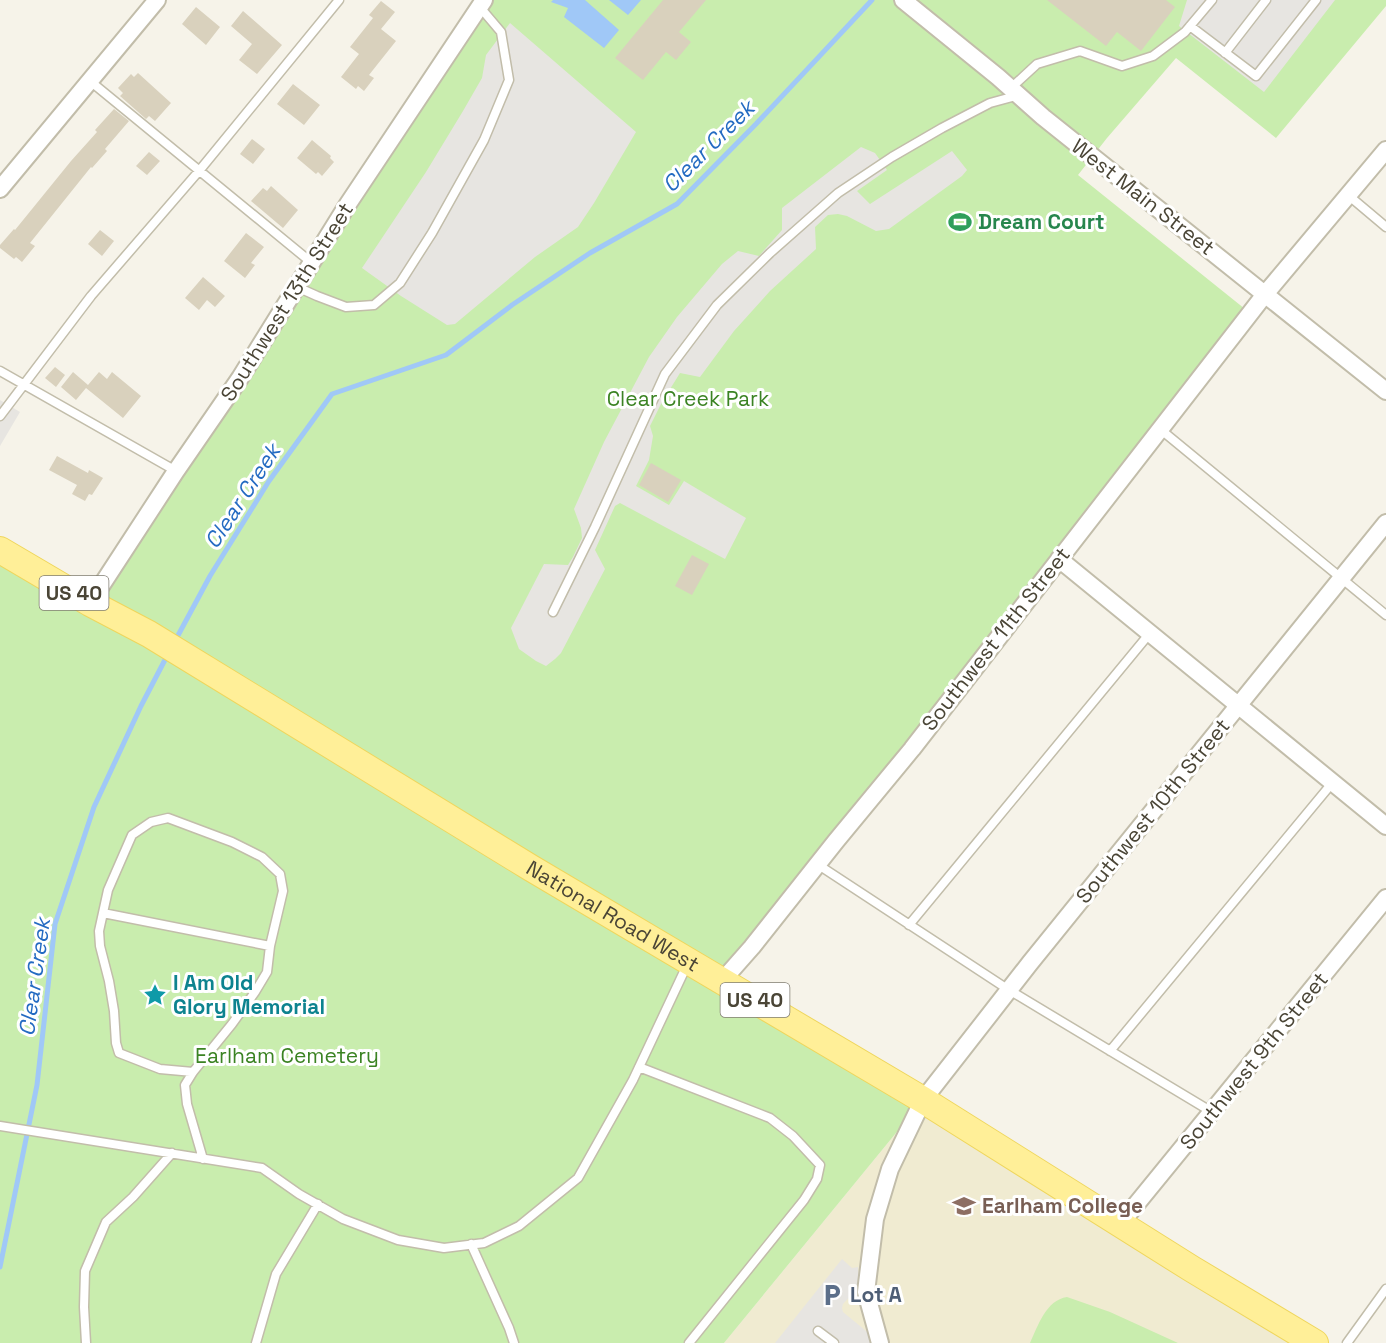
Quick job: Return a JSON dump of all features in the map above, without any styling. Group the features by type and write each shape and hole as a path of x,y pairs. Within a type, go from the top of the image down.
{"main road":[{"name":"National Road West","path":"0,550 90,603 149,634 531,868 922,1100 1315,1343"}],"street":[{"path":"0,189 157,0"},
{"name":"West Main Street","path":"903,0 1043,117 1386,391"},
{"name":"Southwest 13th Street","path":"90,603 240,378 348,204 482,3"},
{"name":"Southwest 11th Street","path":"722,981 912,749 1266,293 1386,150"},
{"name":"Southwest 10th Street","path":"880,1343 866,1292 875,1219 890,1169 922,1100 1386,523"},
{"path":"1059,559 1386,826"},
{"name":"Southwest 9th Street","path":"1121,1224 1386,898"}],"lane":[{"path":"0,416 91,296 200,171 339,0"},
{"path":"553,612 595,527 665,374 717,305 770,253 838,193 892,157 942,128 1015,92 1037,64 1080,51 1122,66 1153,56 1185,32 1212,0"},
{"path":"1226,53 1266,0"},
{"path":"1190,26 1256,76 1316,0"},
{"path":"297,287 346,306 374,305 400,282 432,233 484,140 509,80 501,32 482,3"},
{"path":"90,81 312,263"},
{"path":"1348,195 1386,227"},
{"path":"0,370 176,471"},
{"path":"1160,429 1386,615"},
{"path":"909,925 1150,633"},
{"path":"1110,1051 1333,782"},
{"path":"193,1072 159,1069 119,1053 109,981 100,946 99,931 108,890 132,835 151,822 168,818 232,842 262,857 280,874 283,891 270,946 267,972 255,992 185,1085 187,1104 203,1159"},
{"path":"817,864 1009,990 1212,1112"},
{"path":"103,913 270,946"},
{"path":"0,1126 262,1168 299,1194 343,1219 398,1240 444,1248 484,1242 519,1226 578,1178 639,1067 689,961"},
{"path":"639,1067 770,1118 793,1136 820,1165 817,1179 804,1200 689,1343"},
{"path":"86,1343 85,1271 106,1222 133,1197 172,1153"},
{"path":"256,1343 276,1274 318,1204"},
{"path":"471,1244 514,1343"},
{"path":"1347,1343 1386,1289"},
{"path":"818,1331 834,1343"}],"shaded area":[{"path":"1187,0 1335,0 1264,92 1179,26"},
{"path":"510,23 636,132 578,227 535,257 455,324 447,325 362,268 426,172 463,111 482,78 486,55"},
{"path":"861,147 875,153 887,170 857,191 870,204 952,151 967,170 889,229 876,231 847,216 828,215 815,227 816,249 770,291 734,331 700,377 680,373 650,426 653,436 649,460 636,486 669,505 684,481 746,518 725,559 620,503 615,506 595,550 605,569 561,653 546,666 536,661 519,649 511,628 544,564 568,565 573,557 582,538 574,509 604,442 649,357 677,317 722,264 738,251 759,256 782,230 782,208"},
{"path":"0,400 20,412 0,446"},
{"name":"Earlham College","path":"923,1100 1315,1343 724,1343"},
{"name":"Lot A","path":"842,1259 852,1268 858,1267 860,1286 843,1304 843,1312 871,1335 872,1343 775,1343"}],"green space":[{"name":"Clear Creek Park","path":"484,0 1386,0 1386,6 1276,138 1176,58 1078,175 1250,313 722,980 923,1100 724,1343 0,1343 0,550 90,603"},
{"path":"1067,1297 1110,1312 1178,1343 1030,1343 1048,1308 1053,1303"}],"water":[{"path":"553,0 585,0 619,30 604,48 564,17 568,8 551,2"},
{"path":"609,0 641,0 628,15"}],"building":[{"path":"663,0 706,0 679,32 691,42 676,60 666,52 643,80 615,58"},
{"path":"1047,0 1166,0 1175,7 1141,51 1117,32 1106,46"},
{"path":"381,1 395,12 381,29 396,41 369,75 374,78 364,91 358,86 356,89 341,77 359,54 350,47 373,18 369,15"},
{"path":"196,7 220,27 206,45 182,24"},
{"path":"243,11 282,45 257,74 239,60 252,44 231,26"},
{"path":"138,73 171,103 155,121 149,116 146,119 120,96 123,93 118,88 131,74 134,77"},
{"path":"293,84 320,105 304,125 277,104"},
{"path":"114,109 129,121 105,149 107,151 91,167 30,243 35,246 22,262 16,257 14,259 0,248 0,245 15,230"},
{"path":"252,139 265,149 253,164 240,154"},
{"path":"312,140 331,156 334,162 322,176 318,172 316,174 297,158"},
{"path":"149,152 160,161 147,175 136,166"},
{"path":"271,186 298,210 283,228 251,201 263,188 267,191"},
{"path":"100,230 114,241 102,256 88,244"},
{"path":"246,233 264,247 251,263 255,265 245,278 224,261"},
{"path":"203,277 225,296 215,307 207,300 199,310 185,298"},
{"path":"55,367 65,375 56,387 45,378"},
{"path":"73,372 88,385 99,372 107,379 112,372 141,396 123,418 86,388 76,400 61,387"},
{"path":"57,456 88,473 89,470 103,478 92,495 89,494 85,501 72,494 77,485 49,470"},
{"path":"651,463 681,480 668,502 639,485"},
{"path":"692,555 709,564 692,595 675,586"}],"waterway":[{"name":"Clear Creek","path":"175,641 210,576 269,481 332,394 446,355 512,305 590,253 677,204 756,124 872,0"},
{"name":"Clear Creek","path":"0,1267 37,1085 55,924 94,807 168,654"}],"place":[{"name":"Dream Court","path":"960,222"},
{"name":"I Am Old Glory Memorial","path":"155,995"},
{"name":"Earlham College","path":"964,1206"},
{"name":"Lot A","path":"832,1295"}],"park label":[{"name":"Earlham Cemetery","path":"287,1056"}]}
